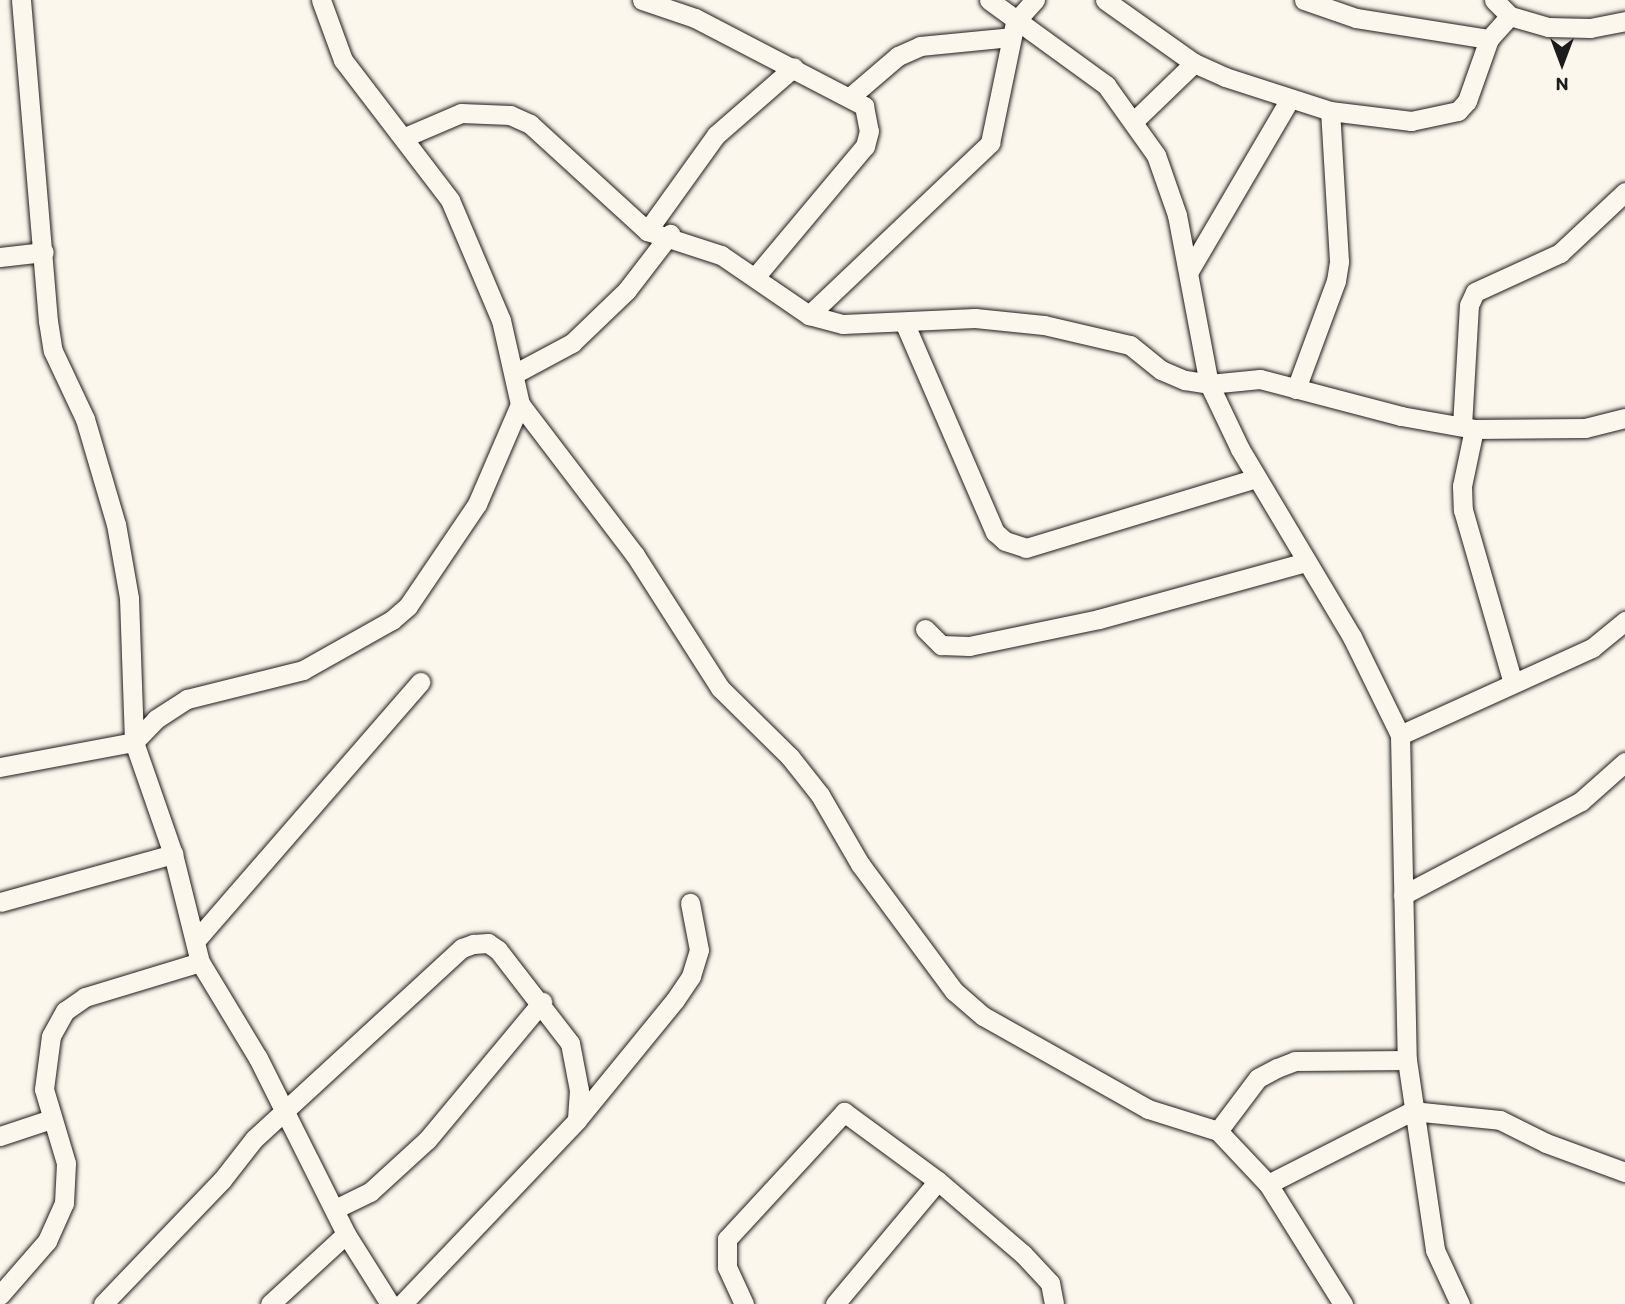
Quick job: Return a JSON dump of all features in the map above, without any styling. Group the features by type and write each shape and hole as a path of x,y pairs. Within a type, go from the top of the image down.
{"street":[{"path":"21,0 53,351 85,419 117,524 129,598 134,742 173,854 200,962 285,1111 346,1234 390,1304"},
{"path":"321,0 343,60 450,200 471,243 501,320 520,404 635,555 720,688 790,757 820,794 860,864 966,1005 1148,1109 1218,1130 1268,1184 1343,1304"},
{"path":"642,0 695,18 794,67 864,106 868,118 864,146 755,277"},
{"path":"989,0 1013,30 1071,56 1106,85 1156,155 1177,215 1209,384 1256,478 1352,637 1400,735 1407,1060 1412,1111 1436,1250 1460,1304"},
{"path":"808,315 990,143 1013,30 1035,0"},
{"path":"1105,0 1194,63 1330,111 1411,121 1458,111 1467,101 1489,39 1510,16"},
{"path":"1304,0 1356,18 1489,39"},
{"path":"1494,0 1510,16 1548,27 1590,28 1625,22"},
{"path":"850,97 898,56 920,46 938,40 1013,30"},
{"path":"1133,122 1194,63"},
{"path":"648,231 716,135 794,67"},
{"path":"1189,271 1290,99"},
{"path":"1296,389 1336,281 1339,261 1330,111"},
{"path":"404,137 460,113 510,116 547,137 620,210 648,231 670,234 721,255 808,315 843,324 975,318 1114,339 1130,345 1161,370 1209,384 1260,379 1468,428 1585,428 1625,418"},
{"path":"1513,683 1463,510 1462,486 1468,428 1469,305 1475,292 1560,253 1625,192"},
{"path":"514,374 572,343 627,290 670,234"},
{"path":"0,257 44,252"},
{"path":"904,322 995,532 1005,541 1026,548 1256,478"},
{"path":"0,767 134,742 156,719 187,699 303,670 393,620 408,606 477,504 520,404"},
{"path":"925,629 941,645 969,646 1099,619 1306,562"},
{"path":"1400,735 1592,648 1625,621"},
{"path":"196,940 420,682"},
{"path":"1403,895 1581,802 1625,762"},
{"path":"0,902 173,854"},
{"path":"402,1304 576,1120 691,976 699,933 690,903"},
{"path":"103,1304 285,1111 350,1056 462,948 488,943 542,1002 570,1043 575,1059 576,1120"},
{"path":"0,1295 47,1241 64,1203 66,1163 44,1089 51,1037 65,1011 85,997 200,962"},
{"path":"335,1209 370,1192 427,1140 542,1002"},
{"path":"1218,1130 1258,1078 1295,1061 1407,1060"},
{"path":"1268,1184 1412,1111 1500,1121 1546,1143 1625,1172"},
{"path":"744,1304 727,1267 727,1239 839,1114 852,1114 938,1181 1050,1283 1054,1304"},
{"path":"0,1136 51,1119"},
{"path":"838,1303 938,1181"},
{"path":"270,1304 346,1234"}]}
